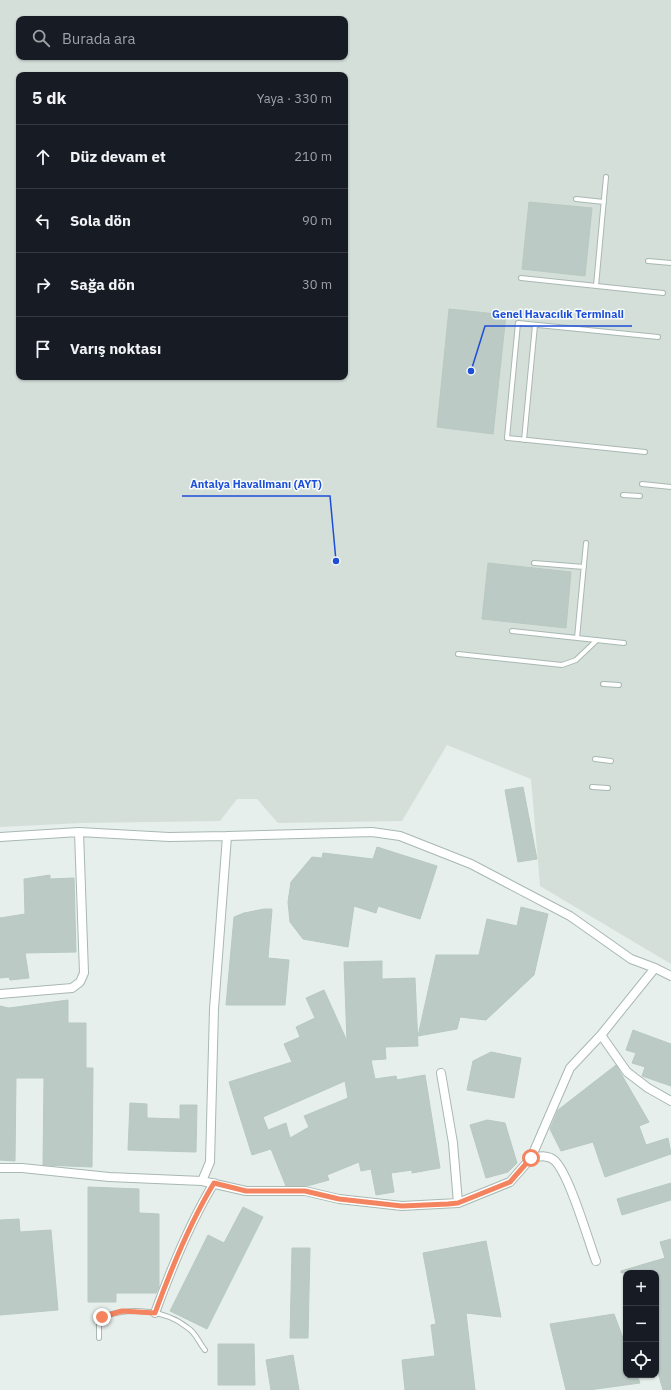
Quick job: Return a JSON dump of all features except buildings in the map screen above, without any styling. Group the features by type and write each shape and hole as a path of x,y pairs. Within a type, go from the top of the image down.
{"street":[{"path":"0,994 72,988 80,982 84,973 79,832"},
{"path":"0,837 79,832 169,837 372,832 400,836 471,864 570,916 631,960 655,968 671,976"},
{"path":"202,1181 210,1162 214,1009 227,836"},
{"path":"0,1168 22,1168 109,1178 202,1181 246,1191 305,1191 339,1199 402,1206 458,1203 510,1182 531,1158 570,1068 602,1035 655,968"},
{"path":"602,1035 627,1072 648,1088 671,1101"},
{"path":"440,1074 453,1143 458,1203"},
{"path":"531,1158 543,1156 553,1159 563,1172 596,1261"},
{"path":"155,1313 173,1264 205,1197 214,1183"}],"lane":[{"path":"596,286 606,177"},
{"path":"576,199 604,202"},
{"path":"648,261 671,263"},
{"path":"521,278 663,293"},
{"path":"645,452 507,438 518,324 658,337"},
{"path":"524,440 536,325"},
{"path":"642,484 671,487"},
{"path":"623,495 640,496"},
{"path":"577,638 586,543"},
{"path":"534,563 584,567"},
{"path":"512,631 624,643"},
{"path":"458,654 562,665 576,660 596,640"},
{"path":"603,684 619,685"},
{"path":"595,759 611,761"},
{"path":"592,787 608,788"},
{"path":"99,1338 98,1323 102,1317 122,1311 155,1313 188,1327 205,1350"}],"shaded area":[{"path":"0,0 671,0 671,964 540,886 531,779 447,745 402,821 278,823 257,799 237,799 220,821 81,823 0,827"}],"place":[{"name":"Genel Havacılık Terminali","path":"471,371"},
{"name":"Antalya Havalimanı (AYT)","path":"336,561"}],"route":[{"path":"102,1317 122,1311 155,1313 173,1264 205,1197 214,1183 246,1191 305,1191 339,1199 402,1206 448,1204 458,1203 510,1182 531,1158"}]}
